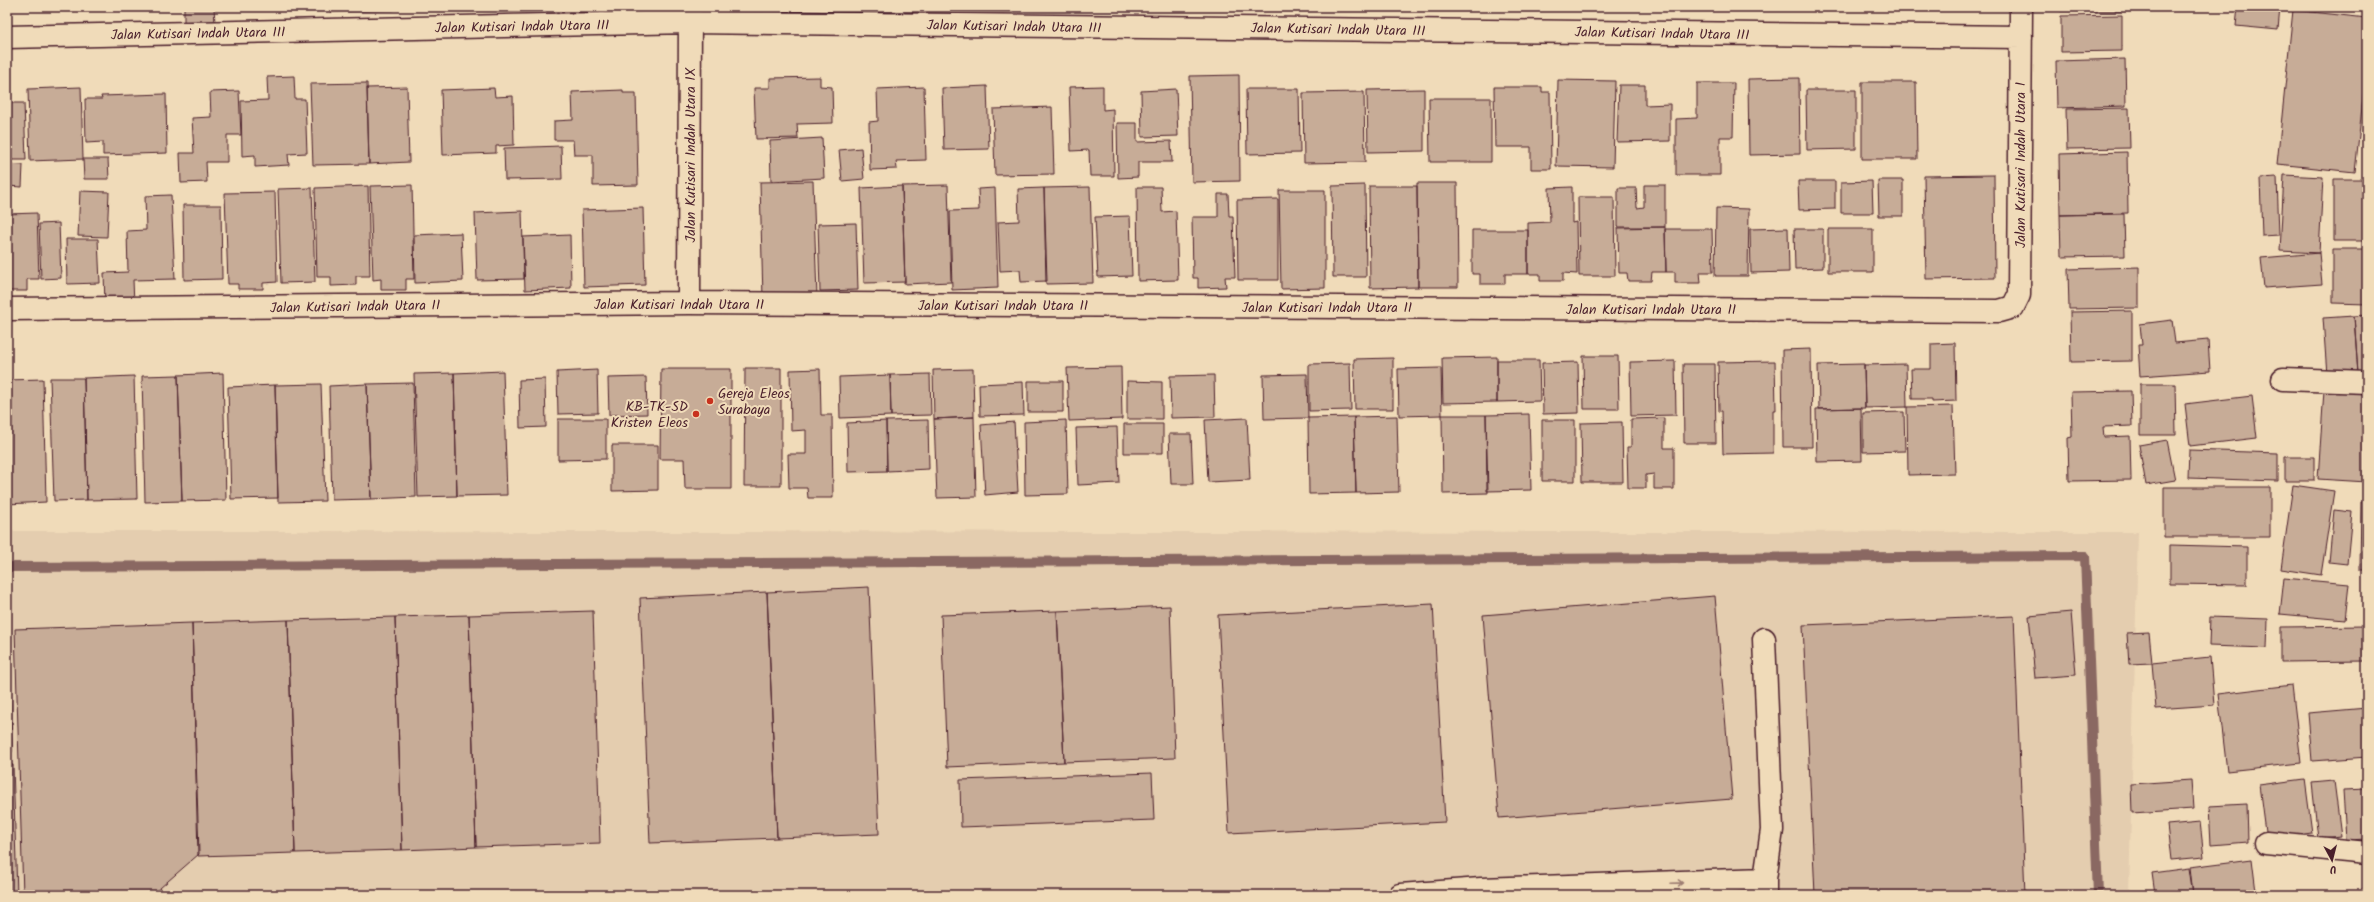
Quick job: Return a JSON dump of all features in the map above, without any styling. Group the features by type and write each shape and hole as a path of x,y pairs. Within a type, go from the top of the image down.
{"street":[{"name":"Jalan Kutisari Indah Utara I","path":"1999,311 2013,307 2019,295 2021,7"},
{"name":"Jalan Kutisari Indah Utara III","path":"7,38 690,14 2021,37"},
{"name":"Jalan Kutisari Indah Utara IX","path":"689,303 690,14"},
{"name":"Jalan Kutisari Indah Utara II","path":"7,309 689,303 1999,311"},
{"path":"2283,379 2367,382"},
{"path":"1400,895 1481,892 1765,887 1772,830 1764,639"},
{"path":"2266,843 2367,853"}],"shaded area":[{"path":"7,531 2138,532 2129,895 7,895"}],"building":[{"path":"184,7 214,7 215,23 184,24"},
{"path":"331,7 394,7 394,10 331,12"},
{"path":"775,7 799,7 799,9 775,9"},
{"path":"801,7 835,7 802,8"},
{"path":"2060,7 2127,7 2127,11 2060,11"},
{"path":"2238,7 2280,7 2278,30 2236,26"},
{"path":"2293,10 2367,18 2367,61 2355,172 2277,164"},
{"path":"2122,15 2122,51 2061,52 2061,16"},
{"path":"2125,59 2126,106 2057,108 2056,61"},
{"path":"1239,75 1240,181 1192,182 1190,76"},
{"path":"294,76 295,99 305,99 307,153 288,154 289,165 255,167 255,155 242,156 241,101 268,100 267,77"},
{"path":"820,77 820,86 832,87 833,123 797,124 798,138 756,139 754,88 770,88 770,78"},
{"path":"1799,78 1800,154 1749,155 1748,79"},
{"path":"1558,80 1615,81 1613,167 1556,166"},
{"path":"1862,82 1916,82 1917,159 1862,159"},
{"path":"367,83 369,164 313,165 310,84"},
{"path":"1697,83 1734,83 1733,137 1720,137 1720,175 1676,175 1676,119 1697,118"},
{"path":"1619,85 1645,85 1645,105 1670,104 1670,141 1617,142"},
{"path":"987,86 989,149 944,150 942,88"},
{"path":"1103,86 1103,110 1113,109 1114,176 1090,176 1089,150 1071,151 1069,87"},
{"path":"81,87 83,159 30,161 28,89"},
{"path":"407,87 409,162 369,164 367,88"},
{"path":"924,87 926,160 896,161 897,169 870,170 869,122 878,121 877,89"},
{"path":"1494,87 1542,87 1542,92 1550,92 1551,169 1531,169 1531,147 1495,147"},
{"path":"494,88 495,97 513,96 514,145 496,146 496,153 443,155 441,90"},
{"path":"1176,89 1178,136 1142,137 1141,91"},
{"path":"1246,89 1299,89 1300,153 1247,154"},
{"path":"1424,89 1424,151 1368,152 1367,90"},
{"path":"623,90 623,93 636,93 638,185 593,186 593,155 574,155 573,140 554,140 554,121 573,120 572,92"},
{"path":"1806,90 1856,90 1856,149 1807,150"},
{"path":"239,91 241,135 227,135 227,162 206,162 207,182 181,183 180,153 194,153 192,118 211,117 210,92"},
{"path":"1364,92 1365,162 1304,163 1303,93"},
{"path":"166,94 167,153 103,155 103,142 86,143 85,99 102,99 101,96"},
{"path":"1429,98 1491,98 1491,162 1430,162"},
{"path":"7,103 24,103 26,160 7,160"},
{"path":"1052,107 1054,174 995,175 993,109"},
{"path":"2129,108 2130,148 2067,149 2066,109"},
{"path":"1117,123 1137,123 1137,142 1171,141 1172,162 1138,162 1138,177 1118,178"},
{"path":"822,138 824,178 771,181 770,141"},
{"path":"561,146 562,179 505,180 504,148"},
{"path":"861,148 864,179 842,181 839,150"},
{"path":"2127,152 2128,213 2060,215 2059,154"},
{"path":"83,159 108,159 109,179 84,179"},
{"path":"7,164 23,165 22,187 7,186"},
{"path":"1994,175 1995,278 1926,279 1924,176"},
{"path":"2284,175 2323,177 2319,253 2280,251"},
{"path":"2277,177 2279,235 2262,236 2260,178"},
{"path":"2334,179 2367,179 2367,241 2334,241"},
{"path":"1878,180 1903,180 1903,216 1879,216"},
{"path":"813,181 817,297 763,299 760,182"},
{"path":"1798,181 1835,181 1835,209 1799,210"},
{"path":"1872,181 1873,213 1841,213 1841,182"},
{"path":"1417,183 1457,183 1458,287 1418,287"},
{"path":"412,185 414,279 406,279 406,290 381,290 381,279 373,280 370,186"},
{"path":"948,185 951,282 905,284 902,186"},
{"path":"1365,185 1366,277 1333,277 1332,186"},
{"path":"1644,185 1665,185 1665,227 1618,227 1618,188 1636,188 1637,208 1644,207"},
{"path":"368,186 370,276 356,276 356,285 331,286 331,277 317,277 315,188"},
{"path":"902,186 905,282 864,283 861,188"},
{"path":"1369,186 1417,186 1418,287 1370,288"},
{"path":"1090,187 1093,283 1046,284 1044,188"},
{"path":"1137,187 1161,187 1162,212 1176,211 1178,280 1138,281"},
{"path":"1572,187 1572,223 1576,222 1577,274 1563,273 1563,281 1540,281 1540,274 1528,274 1528,223 1550,222 1549,188"},
{"path":"312,188 315,282 281,283 278,189"},
{"path":"995,188 998,288 952,290 950,211 979,210 978,189"},
{"path":"1044,188 1047,281 1021,282 1020,270 1000,271 998,222 1019,221 1018,189"},
{"path":"1279,190 1325,190 1325,288 1281,289"},
{"path":"80,191 109,192 107,237 78,236"},
{"path":"275,192 277,282 263,283 263,289 238,289 238,284 228,284 225,193"},
{"path":"1218,194 1228,194 1229,216 1233,216 1235,277 1225,277 1226,287 1198,288 1198,278 1193,278 1192,217 1218,217"},
{"path":"171,195 175,279 133,280 134,304 105,305 104,273 128,272 127,231 146,230 145,196"},
{"path":"1578,197 1614,197 1615,276 1579,276"},
{"path":"1278,199 1278,280 1238,280 1237,200"},
{"path":"183,205 221,205 222,279 184,280"},
{"path":"643,208 645,285 584,287 582,210"},
{"path":"1716,208 1749,209 1748,276 1715,276"},
{"path":"522,211 524,279 477,280 475,213"},
{"path":"37,213 39,279 27,279 27,291 7,291 7,214"},
{"path":"2124,214 2125,256 2061,257 2060,215"},
{"path":"1130,216 1132,276 1098,277 1095,217"},
{"path":"59,223 61,278 41,279 39,224"},
{"path":"856,223 858,290 820,291 818,224"},
{"path":"1665,227 1666,272 1652,272 1651,281 1628,281 1627,273 1619,273 1618,228"},
{"path":"1788,228 1789,272 1751,273 1750,229"},
{"path":"1665,229 1712,229 1713,272 1700,272 1701,283 1675,283 1675,272 1666,272"},
{"path":"1794,229 1823,229 1823,268 1795,269"},
{"path":"1828,229 1873,229 1873,272 1828,272"},
{"path":"1472,230 1528,230 1528,274 1505,274 1505,284 1480,284 1480,274 1472,274"},
{"path":"461,233 463,281 415,283 414,235"},
{"path":"570,235 571,288 525,290 523,237"},
{"path":"66,239 98,239 100,283 67,284"},
{"path":"2333,249 2367,249 2367,304 2333,303"},
{"path":"2319,253 2322,284 2264,288 2261,258"},
{"path":"2139,267 2139,308 2069,309 2068,269"},
{"path":"2132,311 2132,361 2071,362 2070,312"},
{"path":"2367,315 2367,373 2358,373 2354,316"},
{"path":"2354,316 2358,373 2327,375 2323,318"},
{"path":"2172,320 2175,343 2208,340 2210,371 2140,376 2138,345 2142,345 2140,324"},
{"path":"1955,343 1956,401 1932,402 1932,399 1912,399 1911,369 1931,369 1931,344"},
{"path":"1811,349 1812,447 1783,447 1782,350"},
{"path":"1583,356 1618,356 1619,409 1584,409"},
{"path":"1497,357 1497,402 1443,403 1442,358"},
{"path":"1393,358 1393,409 1355,409 1354,359"},
{"path":"1497,360 1539,360 1540,401 1497,402"},
{"path":"1675,361 1676,415 1631,416 1630,362"},
{"path":"1775,361 1776,410 1773,410 1773,453 1723,454 1722,411 1719,411 1718,362"},
{"path":"1578,362 1579,413 1543,414 1542,363"},
{"path":"1350,363 1351,410 1309,411 1309,364"},
{"path":"1683,364 1715,364 1716,443 1684,443"},
{"path":"1864,364 1865,408 1819,409 1818,365"},
{"path":"1906,364 1907,407 1865,408 1864,365"},
{"path":"1121,367 1122,419 1069,421 1067,368"},
{"path":"745,368 781,368 781,486 744,486"},
{"path":"1441,368 1442,415 1399,416 1398,369"},
{"name":"KB-TK-SD Kristen Eleos","path":"661,369 731,369 731,489 685,489 684,459 660,459"},
{"path":"820,369 821,415 832,415 833,498 808,498 807,488 789,488 788,454 806,454 806,430 791,431 790,370"},
{"path":"973,369 974,417 934,419 933,370"},
{"path":"597,370 598,413 558,414 557,372"},
{"path":"503,371 507,495 457,496 454,373"},
{"path":"223,373 226,500 182,501 178,375"},
{"path":"454,373 457,496 418,497 414,374"},
{"path":"930,374 931,415 891,416 890,375"},
{"path":"1307,374 1308,418 1264,419 1263,375"},
{"path":"178,375 182,501 145,502 142,376"},
{"path":"890,375 891,416 840,418 839,377"},
{"path":"1214,375 1215,417 1171,418 1170,376"},
{"path":"134,376 137,499 87,500 84,378"},
{"path":"646,377 647,414 609,415 608,378"},
{"path":"50,378 84,378 87,500 54,501"},
{"path":"43,379 46,502 7,504 7,380"},
{"path":"545,379 546,427 520,428 519,380"},
{"path":"1028,381 1063,381 1063,412 1028,412"},
{"path":"1127,381 1162,382 1162,419 1127,419"},
{"path":"1023,382 1024,415 980,416 979,384"},
{"path":"413,383 416,497 371,499 367,384"},
{"path":"321,384 325,501 278,502 275,385"},
{"path":"367,384 371,499 332,500 329,386"},
{"path":"2140,384 2175,384 2176,435 2140,435"},
{"path":"275,385 278,498 231,499 228,387"},
{"path":"2324,390 2367,393 2367,482 2318,479"},
{"path":"2131,391 2132,426 2103,427 2104,437 2130,436 2131,480 2069,481 2068,438 2072,437 2071,392"},
{"path":"2252,396 2257,438 2190,446 2185,404"},
{"path":"1953,406 1955,474 1908,475 1907,407"},
{"path":"1861,408 1862,461 1817,462 1816,409"},
{"path":"1904,412 1905,451 1863,452 1863,413"},
{"path":"1529,414 1531,490 1487,491 1486,415"},
{"path":"1442,415 1486,415 1488,493 1443,494"},
{"path":"1397,416 1399,492 1356,493 1354,417"},
{"path":"974,417 976,497 937,498 934,419"},
{"path":"1354,417 1356,493 1309,494 1308,418"},
{"path":"1247,418 1250,480 1208,482 1205,420"},
{"path":"1664,418 1664,448 1674,448 1674,489 1654,489 1654,474 1646,475 1646,488 1628,488 1627,447 1631,447 1631,419"},
{"path":"558,419 606,419 606,459 558,460"},
{"path":"928,420 929,469 887,471 886,421"},
{"path":"1066,420 1068,494 1025,495 1024,422"},
{"path":"1542,420 1575,420 1575,481 1542,481"},
{"path":"886,421 887,471 848,472 847,423"},
{"path":"1014,422 1018,492 985,495 981,425"},
{"path":"1622,422 1623,482 1582,482 1581,423"},
{"path":"1124,424 1163,424 1163,453 1124,453"},
{"path":"1117,427 1119,483 1078,485 1076,428"},
{"path":"1169,434 1191,434 1193,484 1171,484"},
{"path":"2167,440 2175,480 2146,485 2139,445"},
{"path":"612,445 658,445 658,490 612,491"},
{"path":"2189,450 2278,453 2278,481 2188,478"},
{"path":"2285,457 2314,457 2314,481 2285,481"},
{"path":"2293,485 2334,491 2321,575 2281,569"},
{"path":"2164,487 2270,487 2270,537 2164,537"},
{"path":"2361,502 2367,502 2367,570 2360,570"},
{"path":"2334,510 2352,512 2347,564 2329,562"},
{"path":"2170,545 2247,547 2247,585 2170,584"},
{"path":"2284,578 2349,584 2345,620 2280,614"},
{"path":"869,587 879,834 777,838 767,592"},
{"path":"767,592 777,838 650,843 640,598"},
{"path":"1715,596 1732,799 1499,818 1483,615"},
{"path":"1433,604 1445,822 1229,833 1218,615"},
{"path":"1170,606 1175,758 1064,762 1057,611"},
{"path":"593,611 600,843 476,847 469,615"},
{"path":"1057,611 1064,762 947,767 941,615"},
{"path":"2071,612 2076,675 2035,678 2029,616"},
{"path":"469,615 476,847 402,850 395,617"},
{"path":"2014,616 2025,895 1815,895 1803,625"},
{"path":"395,617 402,850 295,853 288,620"},
{"path":"2210,617 2268,619 2267,648 2209,646"},
{"path":"288,620 295,853 198,856 192,623"},
{"path":"192,623 199,854 152,895 23,895 15,629"},
{"path":"2367,626 2367,661 2281,662 2281,627"},
{"path":"2149,632 2152,663 2129,664 2127,633"},
{"path":"2210,657 2214,705 2156,709 2152,663"},
{"path":"7,681 10,681 12,752 7,752"},
{"path":"2292,685 2301,763 2227,771 2218,694"},
{"path":"2367,708 2367,757 2312,761 2308,713"},
{"path":"7,765 13,765 17,895 7,895"},
{"path":"1152,773 1154,820 961,827 960,780"},
{"path":"2305,779 2312,833 2266,839 2259,785"},
{"path":"2191,780 2193,809 2132,813 2131,784"},
{"path":"2334,781 2341,836 2318,838 2312,783"},
{"path":"2367,789 2367,839 2346,840 2343,790"},
{"path":"2247,804 2248,842 2211,845 2209,806"},
{"path":"2200,822 2204,857 2171,860 2167,825"},
{"path":"2252,859 2256,892 2234,895 2193,895 2190,867"},
{"path":"2189,868 2193,895 2155,895 2152,873"}],"waterway":[{"path":"7,567 2085,556 2098,895"}],"place":[{"name":"Gereja Eleos Surabaya","path":"710,401"},
{"name":"KB-TK-SD Kristen Eleos","path":"696,414"}]}
